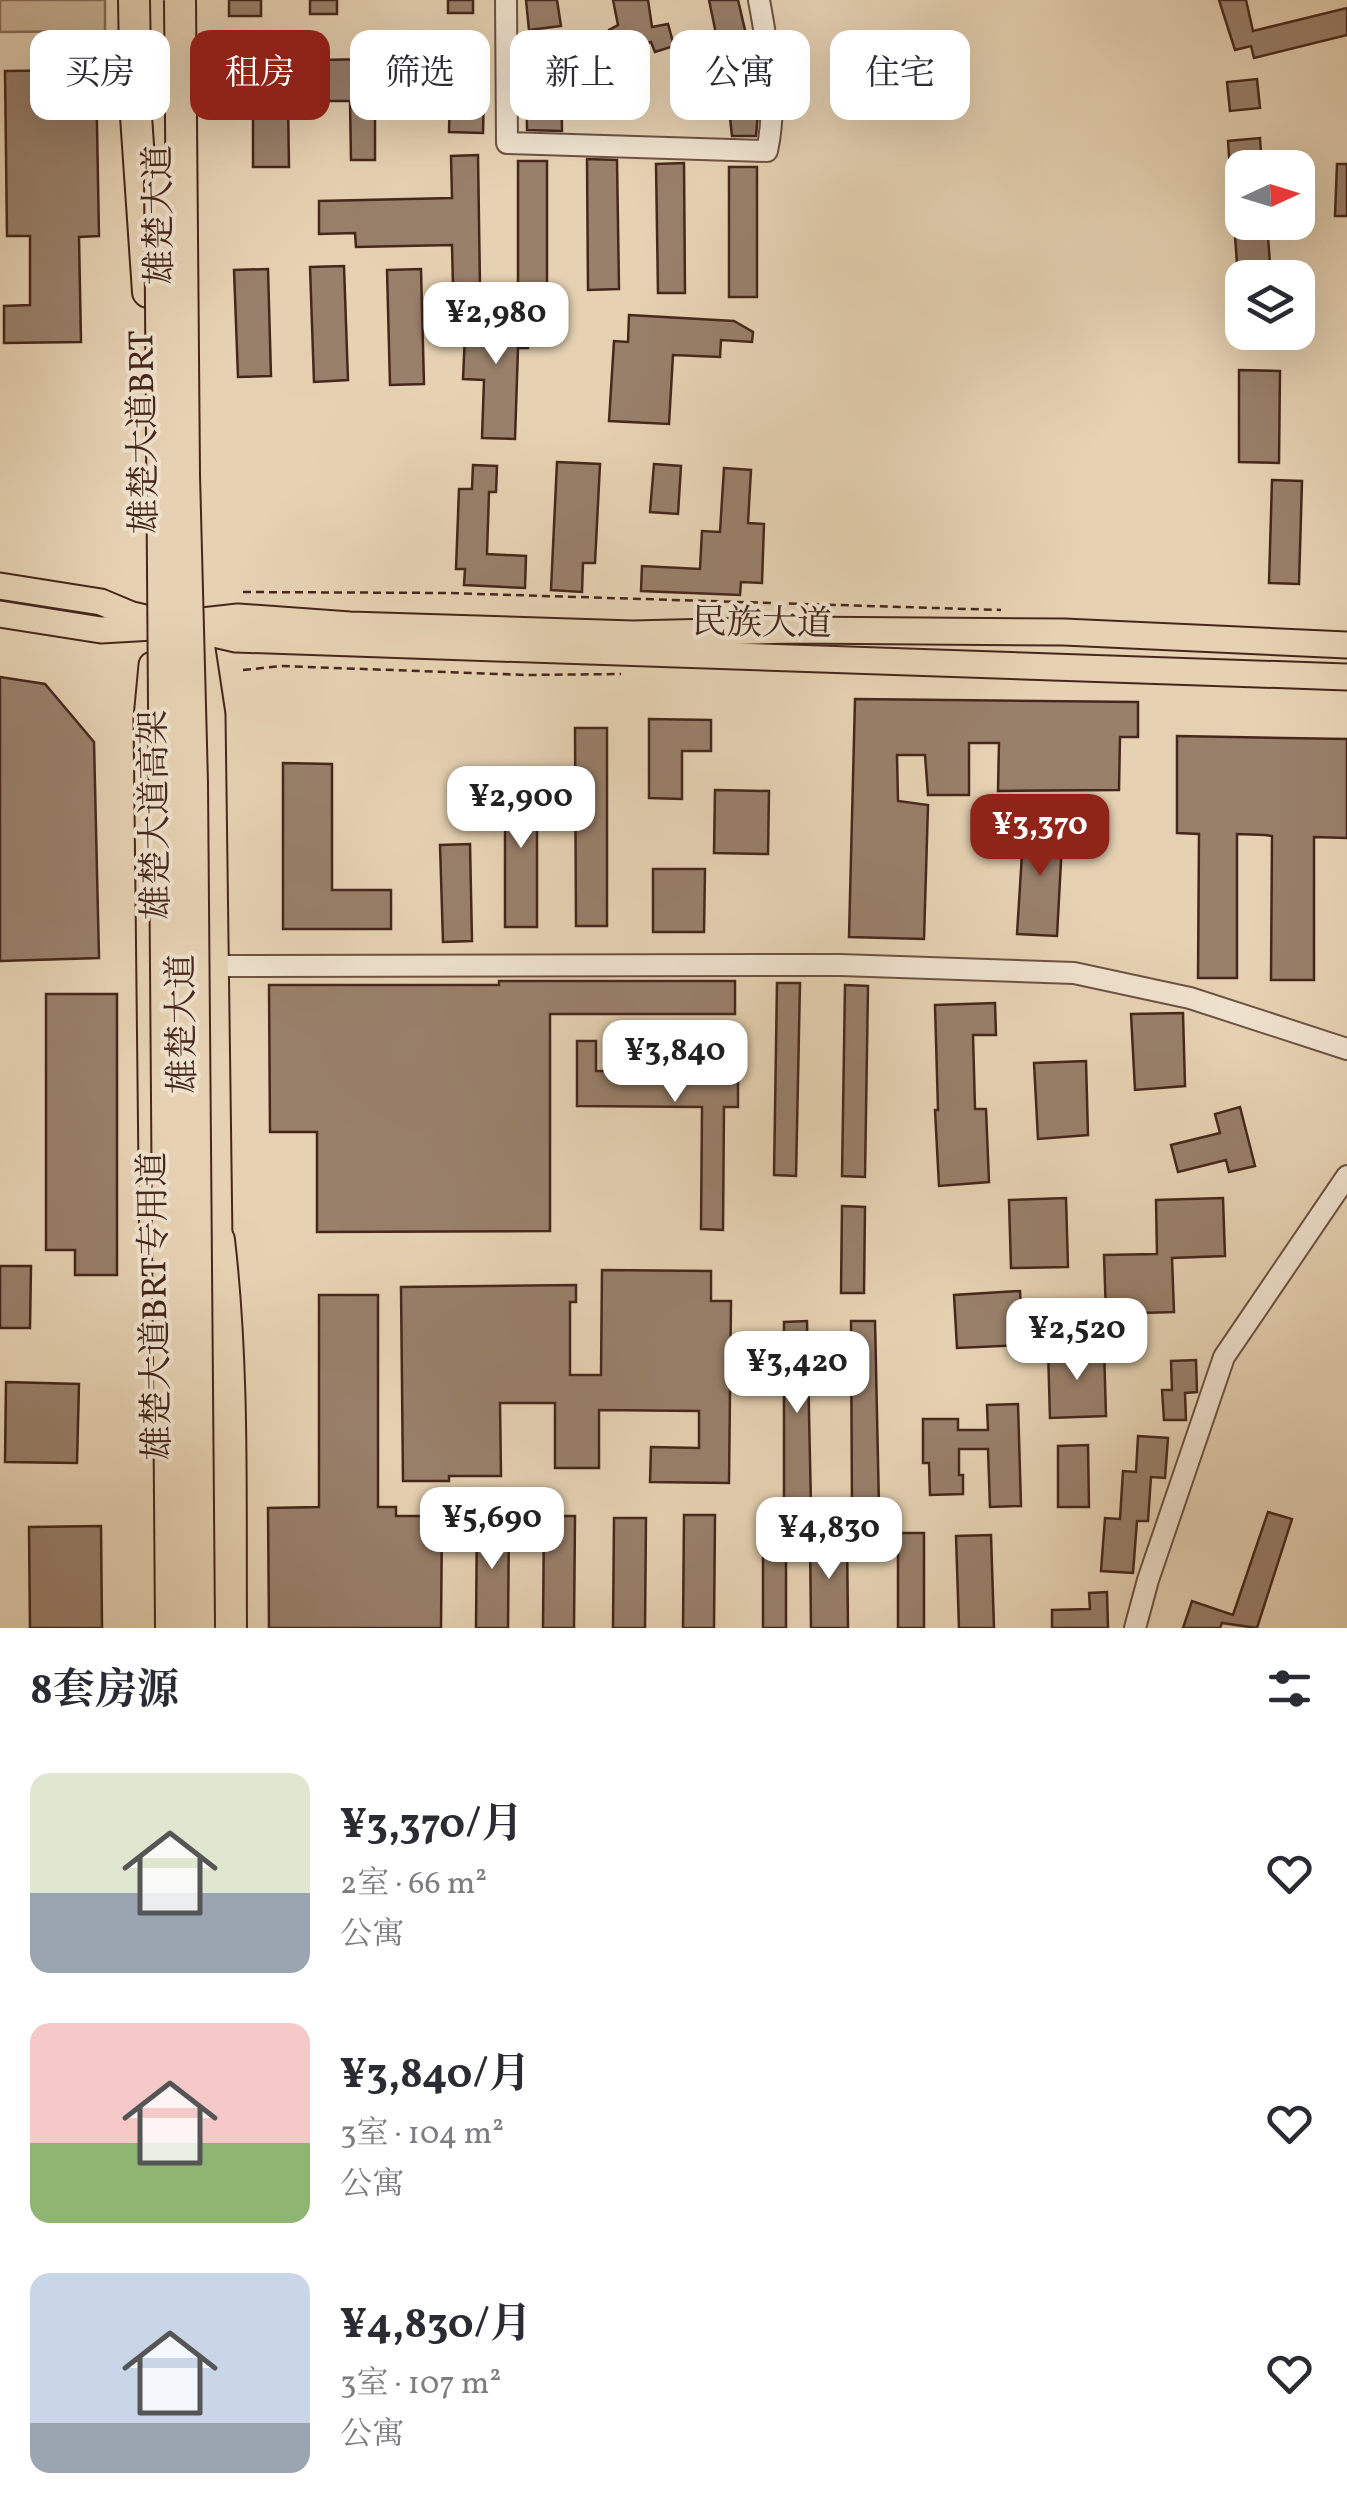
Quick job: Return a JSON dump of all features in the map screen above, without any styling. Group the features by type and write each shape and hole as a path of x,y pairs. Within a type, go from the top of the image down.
{"highway":[{"path":"134,0 136,116 150,321"},
{"name":"雄楚大道高架","path":"160,0 171,1628"},
{"name":"雄楚大道高架","path":"180,0 199,1628"},
{"path":"220,1240 229,1380 231,1628"}],"main road":[{"name":"雄楚大道","path":"148,0 150,321 177,624 212,715 220,1240 212,1298 215,1628"},
{"name":"雄楚大道","path":"158,1628 147,718 177,624 190,0"},
{"name":"民族大道","path":"0,586 101,602 132,614 236,639 1347,677"},
{"name":"民族大道","path":"0,614 101,630 238,617 350,625 633,634 794,630 1064,632 1347,645"}],"street":[{"name":"雄楚大道BRT","path":"170,0 177,624"},
{"path":"506,0 507,143 767,151 772,128 772,70 759,0"},
{"name":"雄楚大道BRT专用道","path":"177,624 190,1628"},
{"path":"215,966 840,965 1074,973 1190,998 1347,1049"},
{"path":"1136,1628 1148,1580 1224,1357 1347,1176"}],"path":[{"path":"243,592 447,593 1015,610"},
{"path":"243,670 282,666 527,675 619,674"}],"shaded area":[{"path":"0,0 105,0 105,30 0,32"}],"building":[{"path":"229,0 261,0 261,16 229,16"},
{"path":"310,0 337,0 337,14 310,14"},
{"path":"448,0 473,0 473,13 448,13"},
{"path":"526,0 557,0 561,26 529,30"},
{"path":"613,0 648,0 652,27 668,24 670,47 655,52 650,30 609,30 618,25"},
{"path":"709,0 738,0 745,30 715,30"},
{"path":"1219,0 1246,0 1253,31 1347,8 1347,35 1254,58 1251,46 1235,50"},
{"path":"350,59 350,101 330,101 330,60"},
{"path":"5,71 30,71 30,120 97,120 99,236 79,237 81,342 4,343 4,306 30,305 30,236 7,236"},
{"path":"1257,79 1260,108 1230,111 1227,82"},
{"path":"253,120 288,120 289,167 253,167"},
{"path":"350,120 375,120 375,160 351,160"},
{"path":"449,120 483,120 483,133 449,132"},
{"path":"527,120 562,120 562,131 527,130"},
{"path":"730,120 757,120 756,136 732,136"},
{"path":"1260,138 1261,150 1229,150 1228,141"},
{"path":"478,155 480,286 453,286 452,245 356,247 355,233 319,234 319,201 452,198 451,156"},
{"path":"587,159 617,160 619,289 588,290"},
{"path":"518,161 547,161 547,291 518,291"},
{"path":"684,163 685,293 658,293 656,164"},
{"path":"1337,164 1347,164 1347,216 1335,216"},
{"path":"729,167 757,167 757,297 729,297"},
{"path":"1235,240 1268,240 1270,260 1237,260"},
{"path":"344,266 348,380 314,382 310,267"},
{"path":"268,269 271,376 238,377 234,270"},
{"path":"421,269 424,384 390,385 387,270"},
{"path":"466,313 529,316 528,348 518,348 515,439 482,438 484,380 463,379"},
{"path":"629,315 734,321 753,332 752,342 721,340 720,357 673,355 669,424 609,421 614,341 628,342"},
{"path":"1239,370 1280,371 1279,463 1239,462"},
{"path":"557,462 600,464 595,563 583,563 582,592 551,590"},
{"path":"654,464 681,466 678,514 650,512"},
{"path":"473,465 497,466 496,492 489,492 487,554 526,556 525,588 464,585 465,569 456,569 459,489 472,489"},
{"path":"724,468 751,470 748,523 764,524 762,583 741,582 740,595 641,591 642,566 700,569 702,531 720,532"},
{"path":"1272,480 1302,481 1299,584 1269,583"},
{"path":"0,677 45,684 94,742 99,958 0,961"},
{"path":"855,699 1138,702 1138,737 1120,737 1119,790 998,791 999,743 969,743 969,795 928,795 925,755 897,755 898,801 928,805 924,939 849,937"},
{"path":"649,719 711,720 711,751 682,751 682,799 649,798"},
{"path":"575,728 607,728 607,926 576,926"},
{"path":"1177,736 1347,739 1347,838 1314,837 1314,980 1271,980 1272,836 1237,834 1237,978 1198,978 1199,834 1177,833"},
{"path":"283,763 332,764 332,890 391,890 391,929 283,929"},
{"path":"505,774 537,774 537,927 505,927"},
{"path":"715,790 769,791 768,854 714,853"},
{"path":"1024,822 1063,824 1057,936 1017,934"},
{"path":"470,844 472,941 443,942 440,845"},
{"path":"653,869 705,869 704,932 653,932"},
{"path":"499,981 735,981 735,1014 550,1014 550,1231 317,1232 317,1132 270,1132 269,985 499,985"},
{"path":"777,983 800,983 796,1176 774,1175"},
{"path":"845,985 868,986 865,1177 842,1176"},
{"path":"46,994 117,994 117,1275 75,1275 75,1250 46,1250"},
{"path":"995,1003 996,1035 973,1035 975,1109 986,1109 989,1182 939,1186 935,1005"},
{"path":"1183,1013 1185,1086 1135,1090 1131,1014"},
{"path":"709,1038 738,1038 738,1107 724,1107 723,1230 701,1229 702,1107 577,1106 577,1041 596,1041 596,1071 709,1071"},
{"path":"1086,1061 1088,1135 1038,1139 1034,1063"},
{"path":"1240,1107 1255,1166 1229,1172 1226,1160 1178,1172 1171,1145 1220,1133 1215,1114"},
{"path":"1066,1198 1068,1267 1011,1268 1009,1200"},
{"path":"1223,1198 1225,1256 1172,1258 1174,1312 1106,1314 1104,1255 1157,1254 1156,1200"},
{"path":"842,1206 865,1207 864,1293 841,1293"},
{"path":"0,1266 31,1266 30,1328 0,1328"},
{"path":"602,1270 711,1271 711,1301 731,1301 729,1483 650,1482 651,1447 699,1448 699,1411 599,1410 599,1468 555,1468 555,1403 500,1403 501,1476 403,1481 401,1287 576,1285 576,1302 570,1302 570,1375 601,1375"},
{"path":"1020,1291 1023,1345 957,1348 954,1295"},
{"path":"319,1295 378,1295 378,1507 396,1507 396,1516 442,1516 441,1628 269,1628 268,1508 319,1507"},
{"path":"807,1321 811,1506 784,1506 784,1322"},
{"path":"851,1321 875,1321 879,1508 852,1509"},
{"path":"1104,1348 1106,1416 1050,1418 1048,1349"},
{"path":"1196,1360 1197,1392 1185,1393 1186,1420 1164,1420 1162,1390 1172,1390 1171,1361"},
{"path":"6,1382 79,1384 77,1463 5,1462"},
{"path":"1018,1404 1021,1506 990,1507 988,1449 959,1449 963,1494 930,1495 929,1463 923,1463 923,1419 958,1419 958,1430 988,1430 987,1405"},
{"path":"1138,1436 1168,1438 1165,1478 1151,1477 1148,1521 1137,1521 1133,1573 1101,1571 1105,1518 1120,1519 1123,1471 1136,1472"},
{"path":"1088,1445 1089,1507 1058,1507 1058,1446"},
{"path":"1268,1512 1292,1519 1257,1628 1222,1623 1220,1628 1183,1628 1192,1601 1233,1615"},
{"path":"477,1515 509,1515 508,1628 476,1628"},
{"path":"684,1515 715,1515 714,1628 683,1628"},
{"path":"544,1516 575,1516 574,1628 543,1628"},
{"path":"614,1518 646,1518 645,1628 613,1628"},
{"path":"101,1526 102,1628 30,1628 29,1527"},
{"path":"898,1533 924,1533 924,1628 898,1628"},
{"path":"991,1535 994,1628 959,1628 956,1536"},
{"path":"810,1536 847,1536 848,1628 811,1628"},
{"path":"763,1539 786,1539 786,1628 763,1628"},
{"path":"1107,1592 1108,1628 1052,1628 1052,1610 1090,1609 1089,1593"}]}
